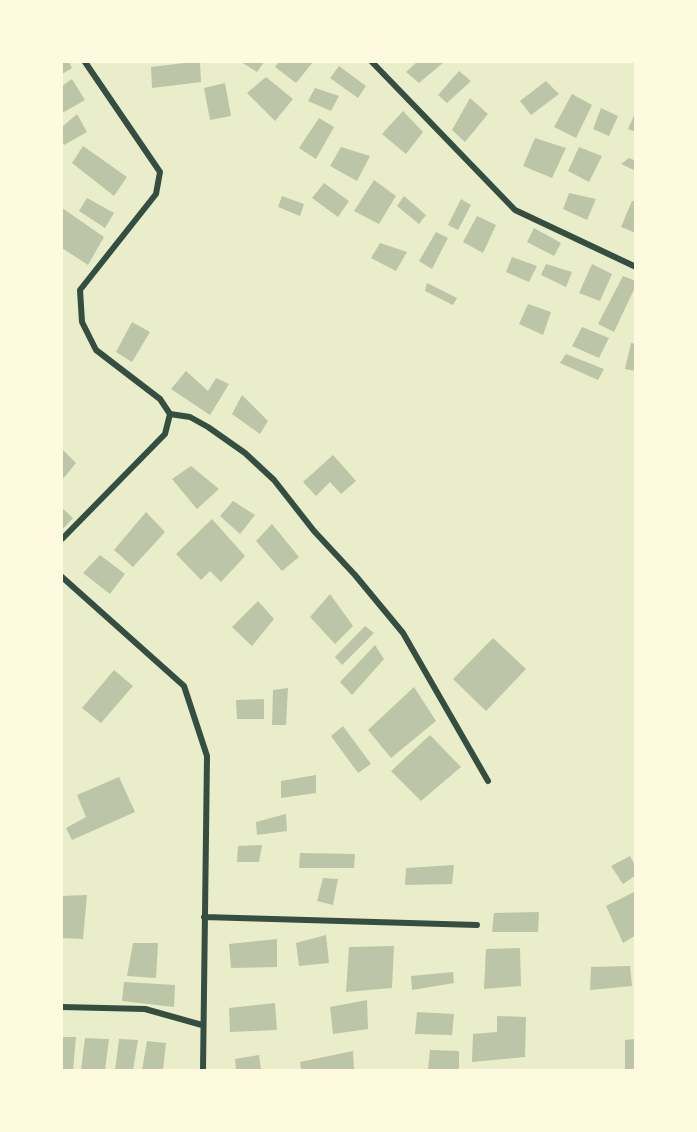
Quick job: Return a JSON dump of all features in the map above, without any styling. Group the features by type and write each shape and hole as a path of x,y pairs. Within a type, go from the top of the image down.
{"street":[{"path":"62,539 165,434 170,414 160,399 96,350 82,322 80,290 156,194 160,172 85,62"},
{"path":"372,62 515,210 636,267"},
{"path":"170,414 190,417 208,428 245,453 274,480 314,531 355,575 403,633 488,781"},
{"path":"62,577 183,686 207,756 203,1071"},
{"path":"204,917 477,925"},
{"path":"62,1007 145,1009 202,1025"}],"building":[{"path":"62,62 69,62 72,68 62,74"},
{"path":"200,62 201,82 152,88 151,67"},
{"path":"241,62 264,62 257,72"},
{"path":"279,62 313,62 296,83 275,67"},
{"path":"417,62 444,62 419,83 406,72"},
{"path":"339,66 366,86 358,98 330,78"},
{"path":"459,71 471,81 447,103 438,95"},
{"path":"266,77 293,99 275,121 247,93"},
{"path":"72,79 85,100 62,113 62,86"},
{"path":"546,81 559,94 531,115 520,101"},
{"path":"225,83 231,116 210,120 204,88"},
{"path":"315,88 339,96 331,111 308,101"},
{"path":"572,94 592,105 576,138 554,127"},
{"path":"470,98 488,114 465,142 452,130"},
{"path":"601,108 618,116 609,136 593,129"},
{"path":"403,111 423,132 406,154 382,134"},
{"path":"636,111 636,132 628,129"},
{"path":"77,114 87,132 64,145 62,127"},
{"path":"319,118 334,127 316,159 299,148"},
{"path":"535,138 566,148 552,178 523,166"},
{"path":"83,146 127,177 114,196 72,163"},
{"path":"341,147 370,156 357,181 330,166"},
{"path":"579,147 602,156 589,182 568,171"},
{"path":"629,158 636,161 636,171 621,164"},
{"path":"374,180 396,196 379,224 354,211"},
{"path":"324,183 349,201 338,217 312,198"},
{"path":"569,193 596,199 587,220 563,209"},
{"path":"282,196 304,204 300,216 278,207"},
{"path":"404,196 426,215 419,224 397,206"},
{"path":"87,198 114,213 105,228 79,211"},
{"path":"461,199 471,205 458,230 448,225"},
{"path":"632,201 636,202 636,233 621,227"},
{"path":"62,208 104,237 88,265 62,248"},
{"path":"477,216 496,225 483,253 463,242"},
{"path":"534,228 561,243 554,256 527,242"},
{"path":"436,232 448,238 432,269 419,261"},
{"path":"380,243 407,252 396,271 371,258"},
{"path":"512,257 537,266 529,282 506,272"},
{"path":"546,264 572,272 566,287 541,275"},
{"path":"592,264 612,274 600,301 579,293"},
{"path":"623,276 636,281 636,285 614,332 598,324"},
{"path":"427,283 457,298 453,305 425,291"},
{"path":"528,304 551,312 543,335 519,324"},
{"path":"132,322 150,332 132,362 116,352"},
{"path":"582,327 609,338 599,358 572,346"},
{"path":"631,343 636,344 636,371 625,369"},
{"path":"566,354 604,369 598,380 560,363"},
{"path":"186,371 208,391 216,378 229,384 210,415 171,389"},
{"path":"242,395 268,421 260,434 232,414"},
{"path":"62,449 76,463 62,480"},
{"path":"333,455 356,481 341,494 330,482 316,496 303,482"},
{"path":"191,466 219,489 197,509 172,479"},
{"path":"233,501 255,515 240,534 220,516"},
{"path":"62,508 73,518 62,530"},
{"path":"146,512 165,532 133,567 114,550"},
{"path":"212,519 245,556 221,582 210,571 201,580 176,554"},
{"path":"272,524 299,557 282,571 256,541"},
{"path":"100,555 125,574 110,594 83,573"},
{"path":"330,594 353,626 335,644 310,617"},
{"path":"258,601 274,619 252,646 232,627"},
{"path":"365,626 374,633 342,665 335,657"},
{"path":"493,638 526,669 486,711 453,679"},
{"path":"375,645 384,659 352,695 340,682"},
{"path":"114,670 133,686 101,723 82,708"},
{"path":"414,687 436,721 391,758 368,730"},
{"path":"288,688 286,725 272,725 273,690"},
{"path":"264,699 264,719 237,719 236,700"},
{"path":"343,726 371,764 358,773 331,736"},
{"path":"430,735 461,767 421,801 391,771"},
{"path":"316,775 316,793 281,798 281,781"},
{"path":"119,777 135,812 72,840 66,828 86,817 77,795"},
{"path":"286,814 287,831 257,835 256,822"},
{"path":"262,845 259,862 237,862 238,846"},
{"path":"300,853 355,854 354,868 299,868"},
{"path":"630,856 636,867 636,875 623,884 611,866"},
{"path":"454,865 452,884 405,885 406,868"},
{"path":"323,878 338,879 333,905 317,901"},
{"path":"636,891 636,935 623,943 606,906"},
{"path":"87,895 83,939 62,938 62,896"},
{"path":"539,912 538,932 492,932 494,913"},
{"path":"326,935 329,963 299,966 296,943"},
{"path":"277,939 277,967 231,968 229,944"},
{"path":"133,943 158,943 156,978 127,976"},
{"path":"394,946 392,988 346,992 349,947"},
{"path":"520,948 521,986 484,989 486,949"},
{"path":"630,966 632,986 590,990 591,967"},
{"path":"453,972 454,983 412,990 411,976"},
{"path":"124,982 175,985 174,1007 122,1001"},
{"path":"367,1000 368,1029 333,1034 330,1007"},
{"path":"275,1003 277,1030 230,1032 229,1008"},
{"path":"417,1012 454,1014 452,1035 415,1034"},
{"path":"497,1016 526,1017 525,1057 472,1062 473,1034 497,1032"},
{"path":"62,1037 76,1037 73,1070 62,1070"},
{"path":"85,1038 109,1039 105,1070 81,1070"},
{"path":"119,1039 138,1040 133,1070 115,1070"},
{"path":"636,1039 636,1070 625,1070 625,1040"},
{"path":"147,1041 166,1043 163,1070 142,1070"},
{"path":"430,1050 459,1051 459,1070 428,1070"},
{"path":"353,1051 354,1070 301,1070 300,1062"},
{"path":"259,1055 261,1070 236,1070 235,1059"}]}
